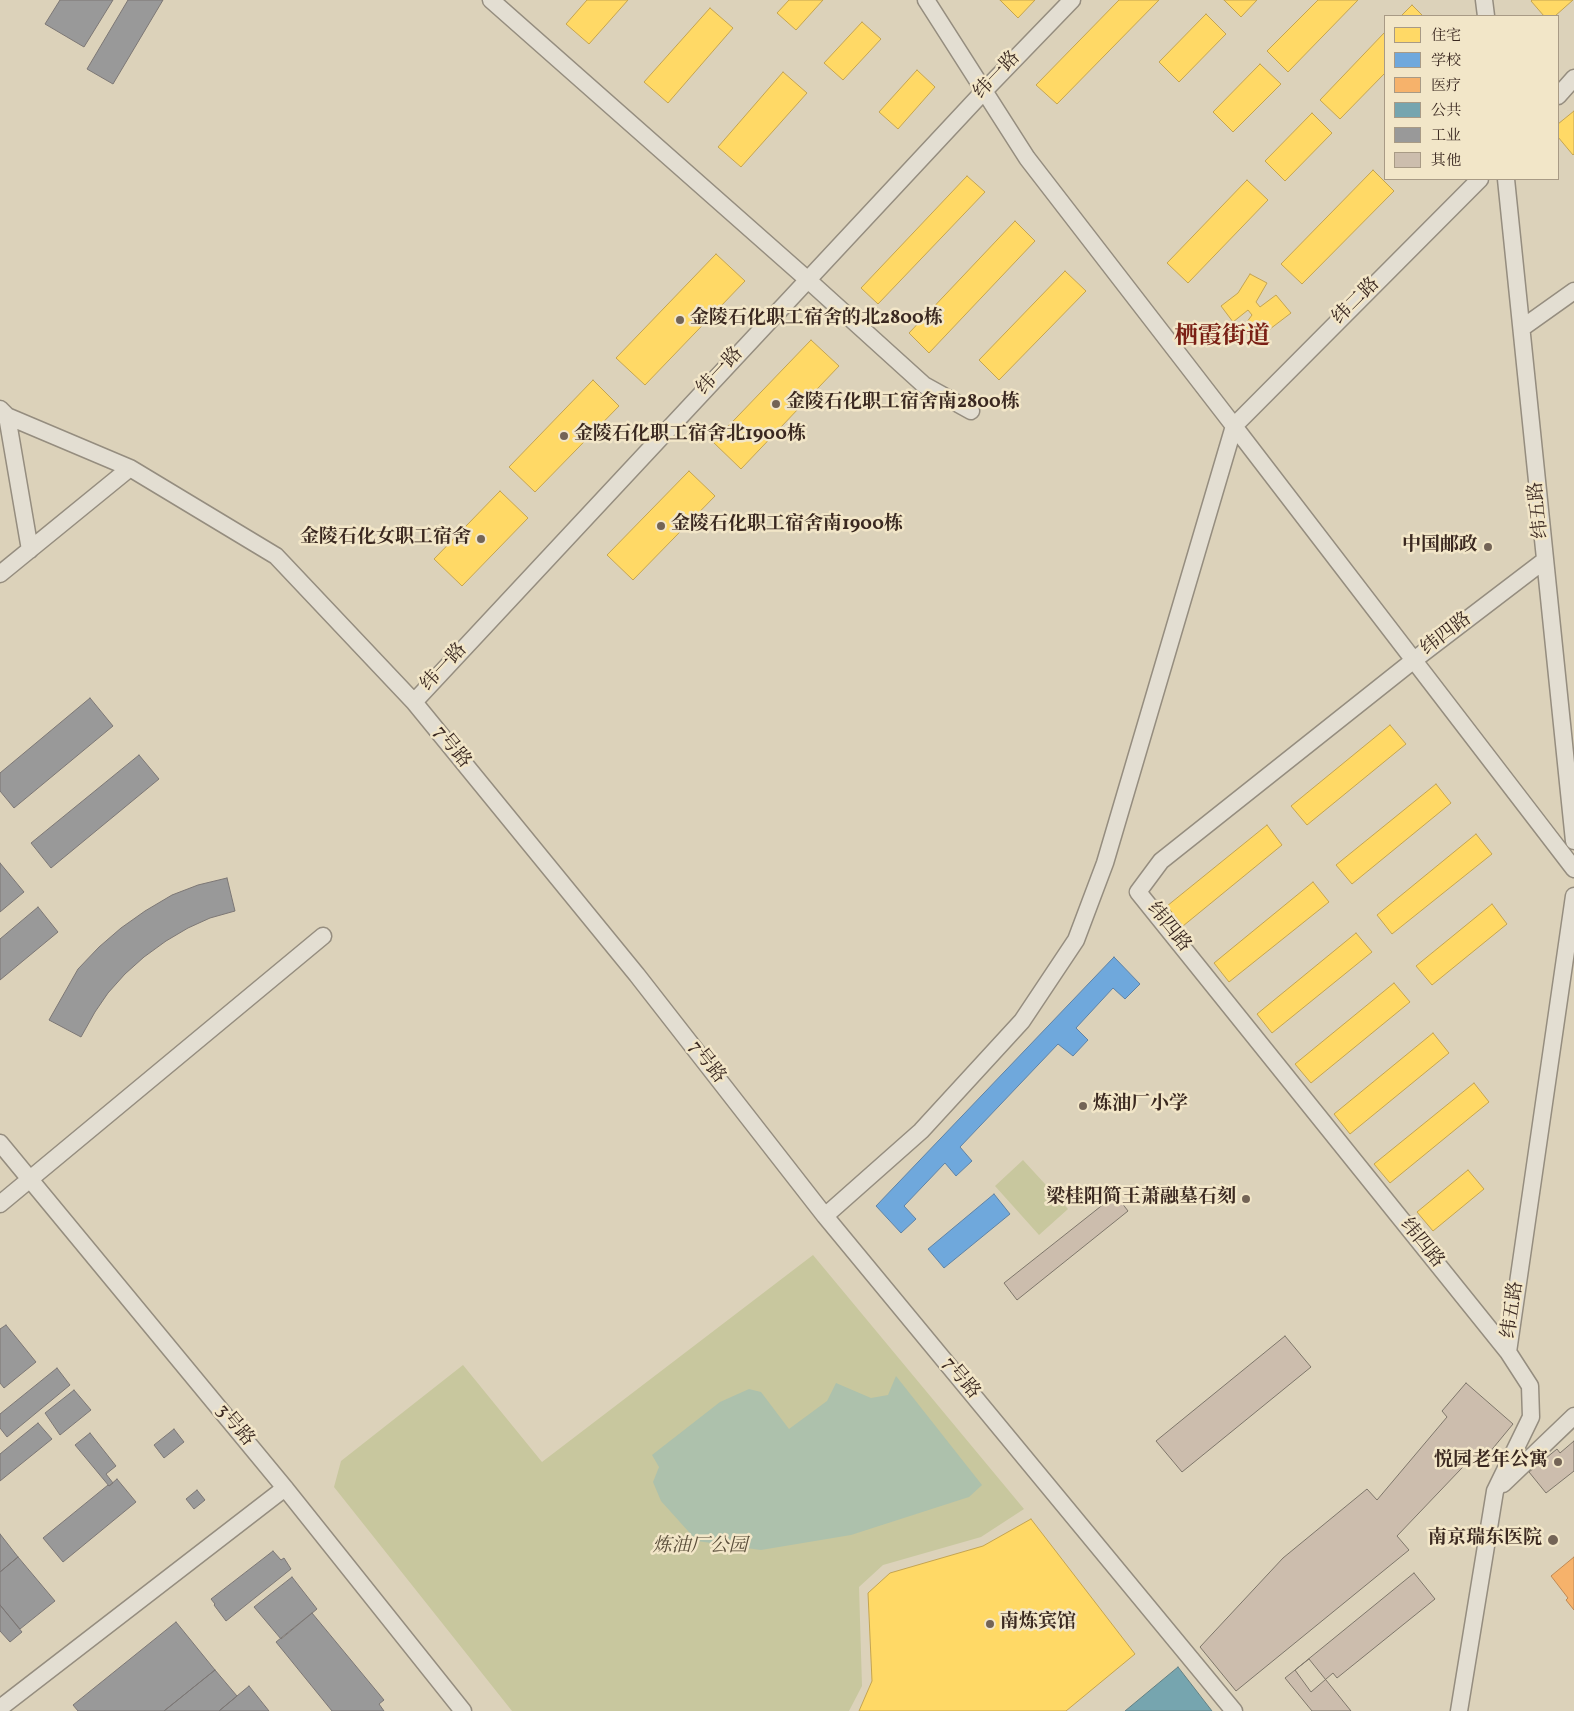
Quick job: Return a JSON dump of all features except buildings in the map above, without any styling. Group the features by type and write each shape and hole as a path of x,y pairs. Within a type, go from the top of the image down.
{"street":[{"path":"491,0 924,385 971,411"},
{"path":"926,0 1027,158 1574,869"},
{"name":"纬一路","path":"414,702 984,91 1072,0"},
{"path":"1484,0 1486,15"},
{"path":"1559,95 1574,78"},
{"name":"纬二路","path":"1234,426 1479,180"},
{"name":"纬五路","path":"1506,180 1574,841"},
{"path":"1522,328 1574,290"},
{"path":"4,412 30,550"},
{"name":"7号路","path":"4,412 130,468 276,556 414,702 637,975 825,1216 1234,1711"},
{"path":"825,1216 922,1131 1022,1021 1076,940 1106,863 1234,426"},
{"path":"0,574 130,468"},
{"name":"纬四路","path":"1508,1352 1138,892 1161,861 1414,660 1545,560"},
{"name":"纬五路","path":"1459,1711 1496,1491 1532,1417 1530,1386 1508,1352 1574,896"},
{"path":"0,1204 323,936"},
{"name":"3号路","path":"0,1143 285,1488 464,1711"},
{"path":"1496,1491 1574,1416"},
{"path":"0,1708 285,1488"}],"green space":[{"path":"1023,1160 1068,1209 1039,1235 995,1186"},
{"name":"炼油厂公园","path":"813,1255 1024,1509 981,1537 883,1565 859,1587 862,1686 849,1711 512,1711 334,1487 341,1461 463,1365 542,1462"}],"shaded area":[{"path":"896,1376 982,1485 969,1497 851,1535 761,1550 697,1541 661,1501 653,1482 659,1467 652,1455 720,1402 749,1389 761,1392 789,1429 827,1401 836,1383 871,1398 888,1395"}],"place":[{"name":"金陵石化职工宿舍的北2800栋","path":"680,320"},
{"name":"金陵石化职工宿舍南2800栋","path":"776,404"},
{"name":"金陵石化职工宿舍北1900栋","path":"564,436"},
{"name":"金陵石化职工宿舍南1900栋","path":"661,526"},
{"name":"金陵石化女职工宿舍","path":"481,539"},
{"name":"中国邮政","path":"1488,547"},
{"name":"炼油厂小学","path":"1083,1106"},
{"name":"梁桂阳简王萧融墓石刻","path":"1246,1199"},
{"name":"悦园老年公寓","path":"1558,1462"},
{"name":"南京瑞东医院","path":"1553,1540"},
{"name":"南炼宾馆","path":"990,1624"}],"district":[{"name":"栖霞街道","path":"1222,339"}]}
